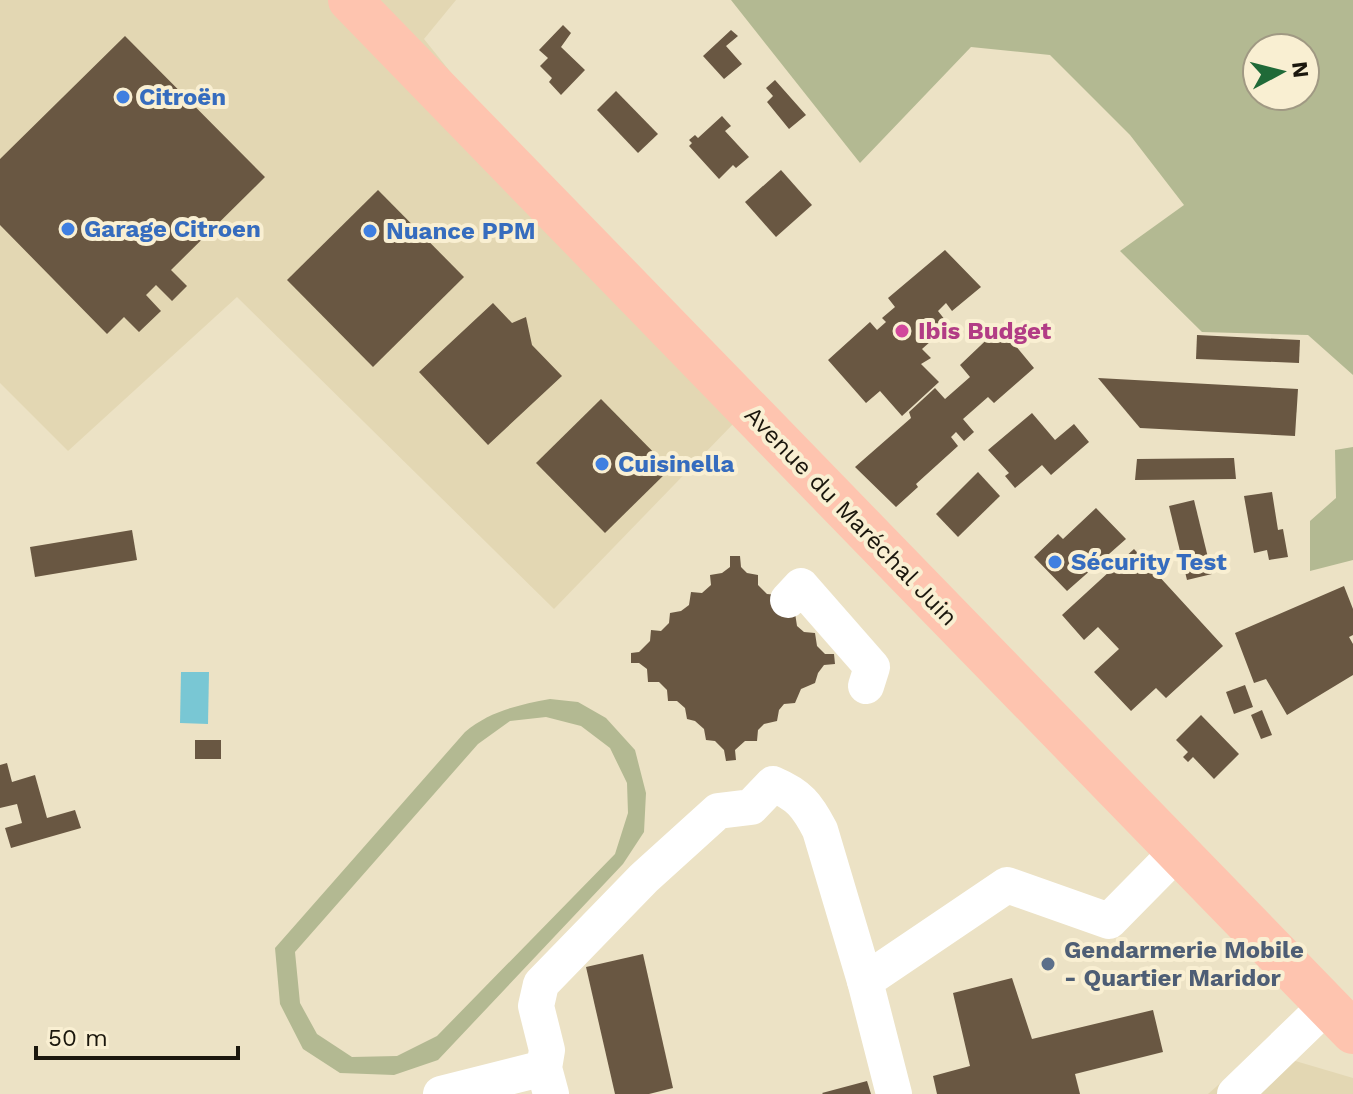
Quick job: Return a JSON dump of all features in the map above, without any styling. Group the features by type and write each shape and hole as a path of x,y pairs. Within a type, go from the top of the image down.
{"main road":[{"name":"Avenue du Maréchal Juin","path":"358,3 1340,1018"}],"street":[{"path":"788,600 801,586 872,667 866,686"},
{"path":"441,1094 548,1081 547,1050 536,1006 541,984 644,878 718,811 751,807 773,784 793,792 809,810 820,830 865,981 894,1094"},
{"path":"865,981 1007,885 1109,921 1177,852"},
{"path":"1235,1094 1340,1018"}],"shaded area":[{"path":"0,0 456,0 424,39 733,424 554,609 237,297 68,451 0,383"},
{"path":"1258,1050 1353,1078 1353,1094 1208,1094"}],"green space":[{"path":"731,0 1353,0 1353,375 1308,335 1202,332 1120,251 1184,205 1130,135 1050,55 971,47 860,163"},
{"path":"1353,447 1353,560 1310,571 1310,521 1336,498 1335,450"},
{"path":"550,699 578,702 606,718 635,750 646,793 644,832 623,864 438,1060 394,1075 340,1073 303,1049 280,1004 275,948 465,732 494,714","holes":["546,717 581,726 610,748 627,783 628,813 615,854 437,1036 397,1056 352,1057 317,1034 300,1003 295,952 478,744 510,721"]}],"water":[{"path":"181,672 209,672 208,724 180,723"}],"building":[{"path":"563,25 571,33 561,47 585,70 561,95 549,82 552,78 540,66 548,58 539,50"},
{"path":"731,30 738,36 726,46 742,64 724,79 703,56"},
{"path":"125,36 265,177 171,270 187,286 172,301 156,285 146,295 161,311 139,332 124,317 107,334 0,225 0,159"},
{"path":"775,80 806,115 789,129 767,102 773,96 766,88"},
{"path":"616,91 658,134 638,153 597,110"},
{"path":"722,116 731,126 725,131 749,157 736,168 733,165 719,179 689,146 692,143 689,140 695,135 698,138"},
{"path":"781,170 812,205 776,237 745,202"},
{"path":"378,190 464,277 373,367 287,280"},
{"path":"945,250 981,287 952,311 946,303 938,311 949,325 922,349 931,358 921,364 939,382 902,416 880,391 866,403 828,360 870,322 877,330 886,322 882,318 895,307 888,298"},
{"path":"493,303 512,323 526,317 532,345 562,376 488,445 419,372"},
{"path":"1000,327 1034,368 994,403 988,397 963,419 974,432 964,441 956,432 951,437 958,446 896,507 855,467 911,418 909,412 935,388 945,399 970,377 960,365"},
{"path":"1197,335 1300,340 1299,363 1196,359"},
{"path":"1098,378 1298,389 1295,436 1140,428"},
{"path":"601,399 670,469 605,533 536,463"},
{"path":"1032,413 1055,440 1074,424 1089,442 1051,475 1042,465 1015,488 1005,476 1009,473 988,450"},
{"path":"1234,458 1236,479 1135,480 1137,459"},
{"path":"978,472 1000,496 958,537 936,514"},
{"path":"1272,492 1278,530 1283,529 1288,557 1269,560 1267,550 1254,553 1244,496"},
{"path":"1194,500 1212,574 1187,580 1169,506"},
{"path":"1096,508 1126,539 1067,591 1034,557 1058,534 1063,539"},
{"path":"132,530 137,560 35,577 30,547"},
{"path":"1134,549 1223,646 1166,698 1156,688 1131,711 1094,672 1119,649 1098,627 1084,640 1062,615"},
{"path":"730,556 740,556 741,567 747,573 758,575 758,585 767,594 778,595 795,613 797,626 804,632 815,633 817,646 825,654 834,654 835,664 824,665 815,683 801,689 795,703 784,704 777,721 764,724 758,730 757,741 745,741 735,750 736,760 726,761 724,750 715,741 706,740 704,729 687,719 685,708 677,701 668,701 667,690 659,682 648,682 647,669 639,663 631,663 631,653 639,652 650,641 651,630 661,631 669,623 670,613 681,611 689,605 691,592 702,593 711,585 710,575 722,573 730,567"},
{"path":"1344,586 1353,609 1353,635 1349,637 1353,644 1353,675 1287,715 1266,679 1254,683 1235,633"},
{"path":"1245,685 1253,707 1234,714 1226,692"},
{"path":"1262,710 1272,735 1261,739 1251,715"},
{"path":"1201,715 1239,754 1214,779 1193,757 1188,762 1183,757 1188,752 1176,740"},
{"path":"195,740 221,740 221,759 195,759"},
{"path":"7,763 12,782 35,775 47,818 75,810 81,828 11,848 5,828 22,823 17,804 0,808 0,765"},
{"path":"643,954 673,1088 649,1094 615,1094 586,967"},
{"path":"1012,978 1032,1039 1153,1010 1163,1052 1075,1074 1080,1094 937,1094 933,1076 970,1066 953,993"},
{"path":"867,1081 871,1094 822,1093"}],"place":[{"name":"Citroën","path":"123,97"},
{"name":"Garage Citroen","path":"68,229"},
{"name":"Nuance PPM","path":"370,231"},
{"name":"Ibis Budget","path":"902,331"},
{"name":"Cuisinella","path":"602,464"},
{"name":"Sécurity Test","path":"1055,562"},
{"name":"Gendarmerie Mobile - Quartier Maridor","path":"1048,964"}]}
